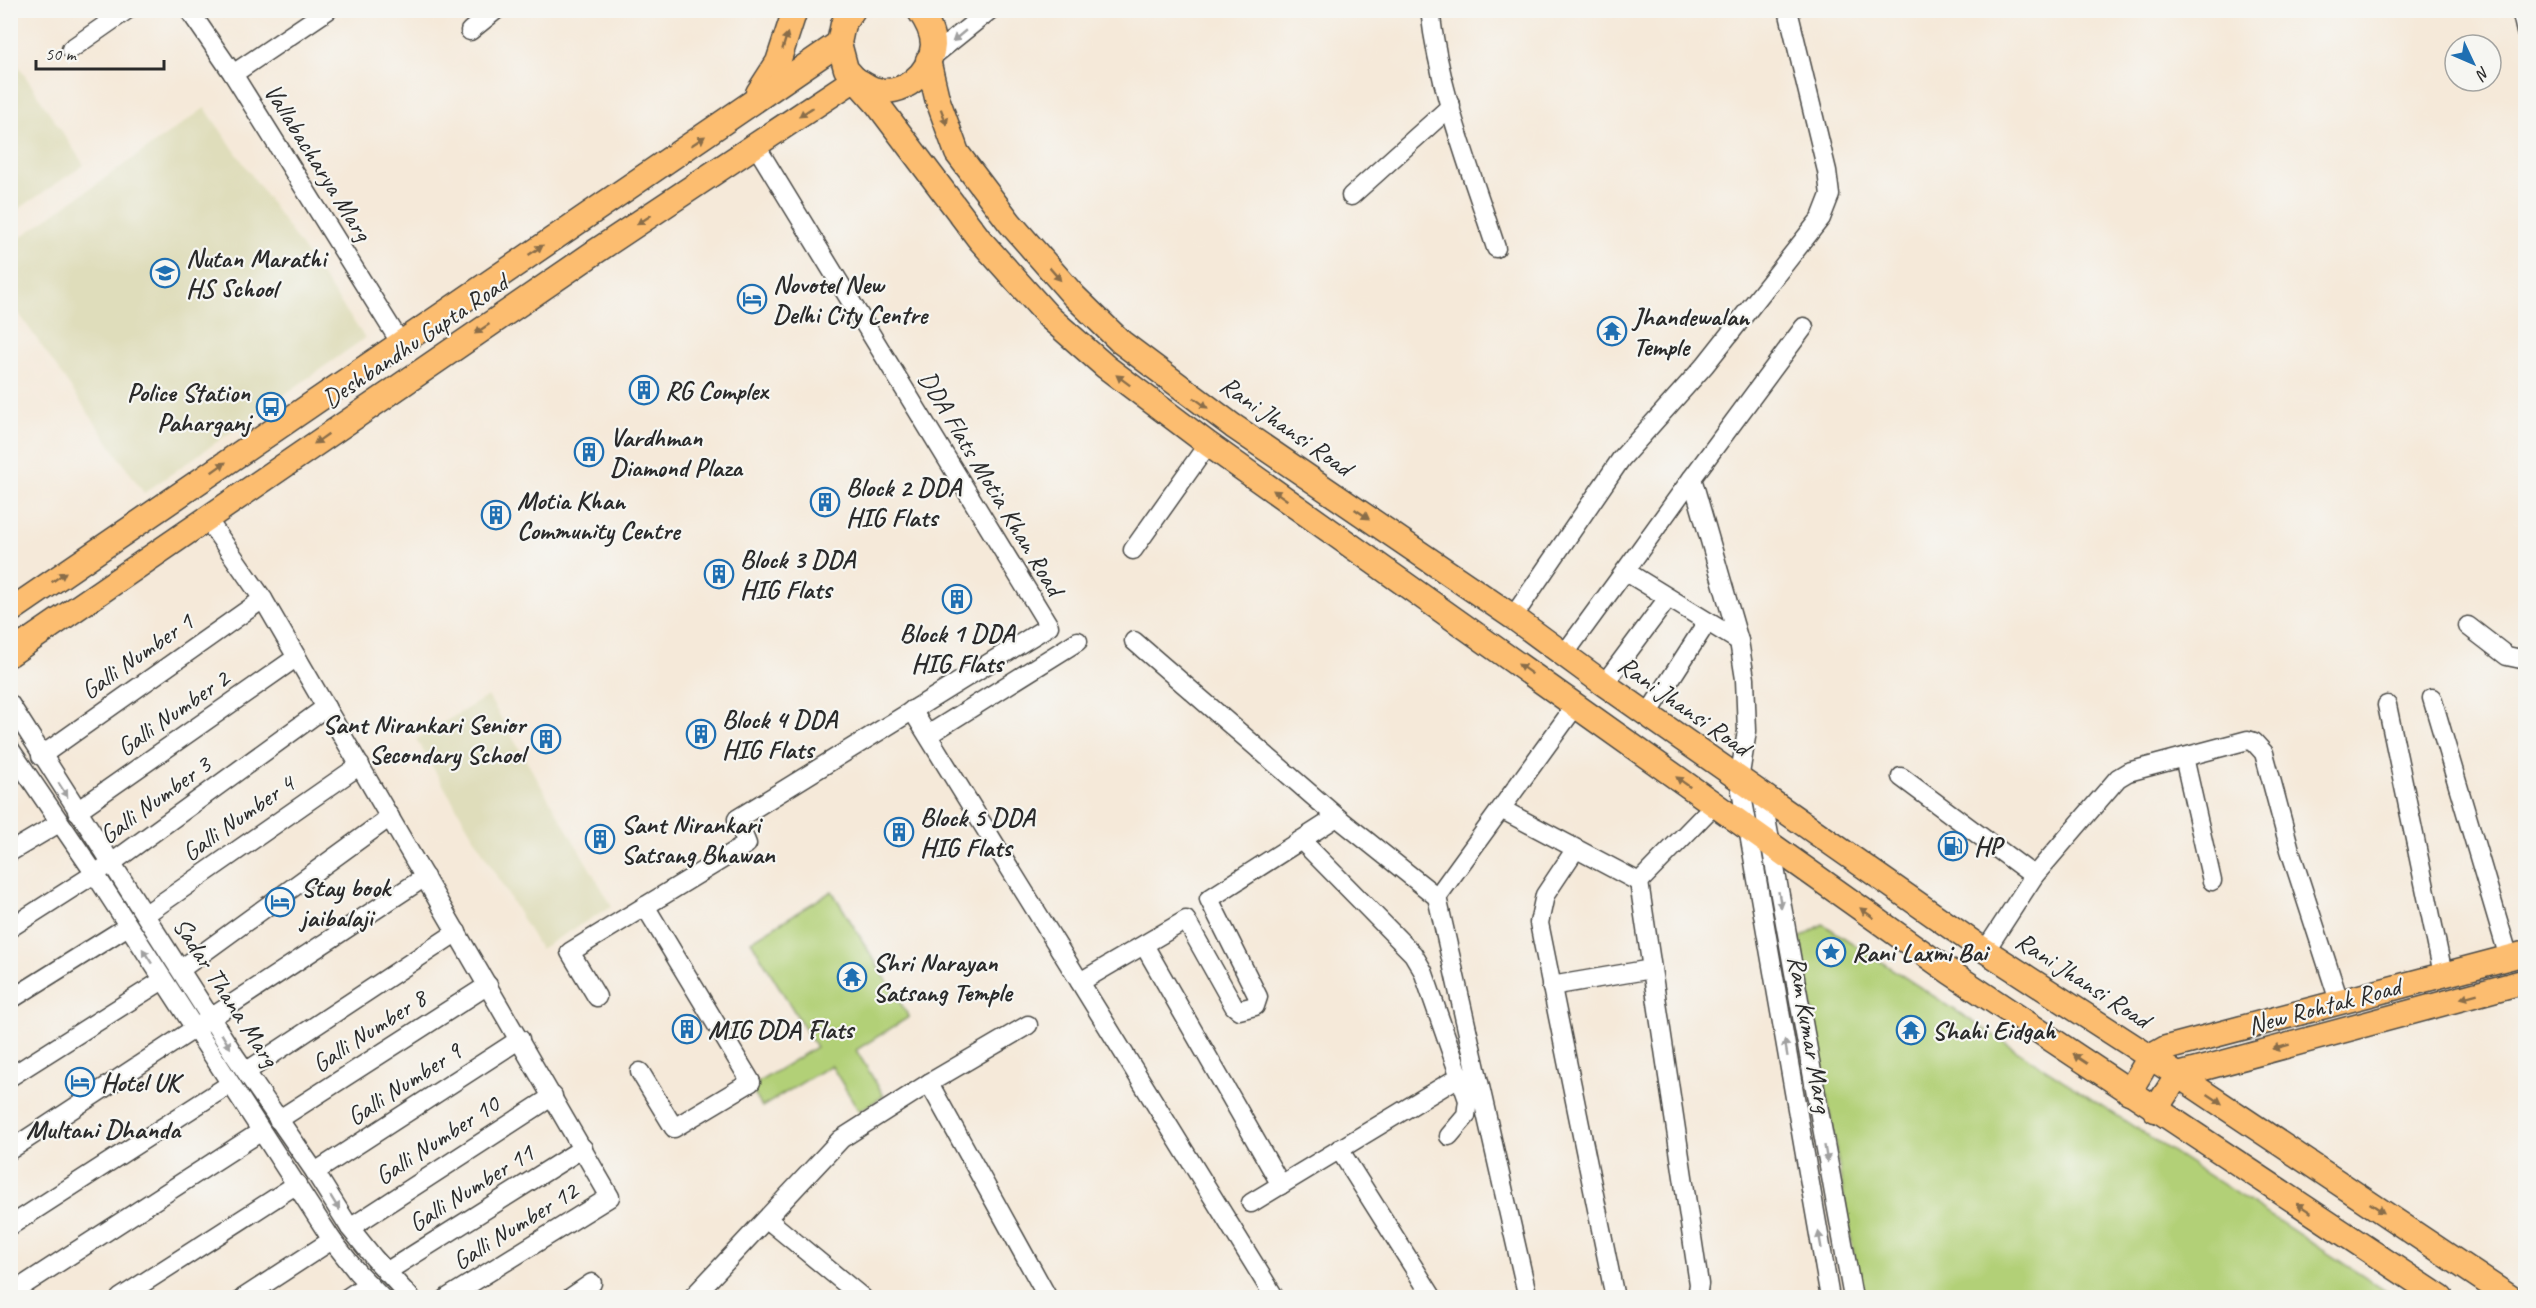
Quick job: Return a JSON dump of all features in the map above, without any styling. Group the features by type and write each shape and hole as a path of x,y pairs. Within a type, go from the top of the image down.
{"main road":[{"path":"750,105 778,62 795,10"},
{"path":"855,79 874,89 900,88 916,80 933,46 931,30 919,10"},
{"path":"843,22 842,62 878,105 980,240 1049,317 1106,367 1208,444 1950,972 2441,1298"},
{"name":"Deshbandhu Gupta Road","path":"10,611 21,592 400,342 750,105 843,22"},
{"name":"Rani Jhansi Road","path":"928,60 937,98 957,153 1010,223 1074,296 1120,342 1233,426 1514,617 1563,656 1985,951 2178,1075 2511,1298"},
{"name":"Deshbandhu Gupta Road","path":"10,654 595,252 855,79"},
{"name":"New Rohtak Road","path":"2150,1057 2166,1048 2240,1027 2517,956"},
{"name":"New Rohtak Road","path":"2178,1075 2526,981"},
{"path":"2128,1092 2150,1057"},
{"path":"2155,1110 2178,1075"}],"street":[{"path":"71,49 127,10"},
{"name":"Vallabacharya Marg","path":"189,10 233,74 400,342"},
{"path":"233,74 328,10"},
{"path":"470,31 496,10"},
{"path":"928,60 990,10"},
{"path":"1430,10 1434,44 1451,106 1496,248"},
{"path":"1514,617 1621,459 1705,365 1821,218 1830,195 1827,171 1788,10"},
{"path":"2520,10 2526,32"},
{"path":"1351,196 1451,106"},
{"name":"DDA Flats Motia Khan Road","path":"597,997 570,952 747,844 736,819 1049,626 756,146"},
{"path":"1563,656 1804,327"},
{"path":"1133,550 1208,444"},
{"name":"Ram Kumar Marg","path":"1692,478 1739,641 1745,679 1747,731 1739,780 1830,1298"},
{"path":"207,519 263,599 583,1148"},
{"path":"1625,571 1739,641"},
{"path":"1604,684 1668,598"},
{"name":"Galli Number 1","path":"41,756 263,599"},
{"path":"1648,714 1707,622"},
{"path":"2469,626 2507,656 2526,660"},
{"path":"928,735 1078,641"},
{"path":"1134,641 1337,817 1437,897 1528,1298"},
{"name":"Galli Number 2","path":"77,811 297,657"},
{"path":"2432,698 2517,956"},
{"name":"Sadar Thana Marg","path":"10,704 41,756 113,862 350,1228 411,1298"},
{"path":"1437,897 1503,810 1576,705"},
{"path":"2387,705 2443,974"},
{"name":"Galli Number 3","path":"10,928 113,862 326,707"},
{"path":"912,710 1275,1298"},
{"path":"1985,951 2034,876 2118,778 2128,772 2248,740 2254,742 2264,753 2290,850 2339,1001"},
{"name":"Sadar Thana Marg","path":"10,749 17,772 59,823 95,874 193,1029 332,1240 382,1298"},
{"path":"2184,757 2212,880"},
{"name":"Galli Number 4","path":"146,914 360,765"},
{"path":"1900,777 2034,876"},
{"path":"1762,796 1853,1298"},
{"path":"1639,882 1714,804"},
{"path":"1503,810 1639,882"},
{"path":"181,969 390,817"},
{"path":"1080,982 1186,920 1234,1006 1239,1010 1255,1006 1258,997 1209,899 1337,817"},
{"path":"10,852 59,823"},
{"path":"1301,840 1413,954 1423,971 1462,1075 1468,1100 1466,1116 1449,1136"},
{"path":"1575,850 1545,895 1539,923 1614,1298"},
{"path":"10,1150 425,877"},
{"path":"1639,882 1699,1284 1697,1298"},
{"path":"640,1072 674,1128 751,1082 645,906"},
{"path":"10,1000 128,926"},
{"path":"248,1071 457,932"},
{"path":"1144,945 1281,1185"},
{"path":"1551,986 1652,969"},
{"path":"10,1077 163,980"},
{"name":"Galli Number 8","path":"278,1119 488,985"},
{"path":"692,1298 841,1139 929,1083 1028,1025"},
{"name":"Galli Number 9","path":"315,1172 520,1039"},
{"path":"1251,1203 1462,1075"},
{"path":"929,1083 1048,1298"},
{"path":"10,1226 230,1084"},
{"name":"Galli Number 10","path":"350,1228 553,1096"},
{"path":"10,1294 260,1132"},
{"name":"Galli Number 12","path":"447,1298 610,1197 583,1148"},
{"name":"Galli Number 11","path":"386,1272 583,1148"},
{"path":"1339,1149 1433,1298"},
{"path":"120,1298 297,1184"},
{"path":"768,1219 840,1291 862,1298"},
{"path":"243,1298 332,1240"},
{"path":"570,1298 592,1283"},
{"path":"346,1298 368,1284"}],"shaded area":[{"path":"10,53 84,165 11,214 10,214"},
{"name":"Nutan Marathi HS School","path":"205,108 365,338 144,493 11,302 11,244"},
{"path":"488,696 612,906 540,949 416,739"}],"green space":[{"path":"832,891 909,1017 856,1050 884,1096 859,1111 831,1065 762,1107 750,1087 816,1047 751,941"},
{"name":"Shahi Eidgah","path":"1823,924 2395,1297 1861,1297 1800,938"}],"place":[{"name":"Nutan Marathi HS School","path":"165,273"},
{"name":"Novotel New Delhi City Centre","path":"752,299"},
{"name":"Jhandewalan Temple","path":"1612,331"},
{"name":"RG Complex","path":"644,390"},
{"name":"Police Station Paharganj","path":"271,407"},
{"name":"Vardhman Diamond Plaza","path":"589,452"},
{"name":"Block 2 DDA HIG Flats","path":"825,502"},
{"name":"Motia Khan Community Centre","path":"496,515"},
{"name":"Block 3 DDA HIG Flats","path":"719,574"},
{"name":"Block 1 DDA HIG Flats","path":"957,599"},
{"name":"Block 4 DDA HIG Flats","path":"701,734"},
{"name":"Sant Nirankari Senior Secondary School","path":"546,739"},
{"name":"Block 5 DDA HIG Flats","path":"899,832"},
{"name":"Sant Nirankari Satsang Bhawan","path":"600,839"},
{"name":"HP","path":"1953,846"},
{"name":"Stay book jaibalaji","path":"280,902"},
{"name":"Rani Laxmi Bai","path":"1831,952"},
{"name":"Shri Narayan Satsang Temple","path":"852,977"},
{"name":"MIG DDA Flats","path":"687,1029"},
{"name":"Shahi Eidgah","path":"1911,1030"},
{"name":"Hotel UK","path":"80,1082"}],"district":[{"name":"Multani Dhanda","path":"103,1129"}]}
